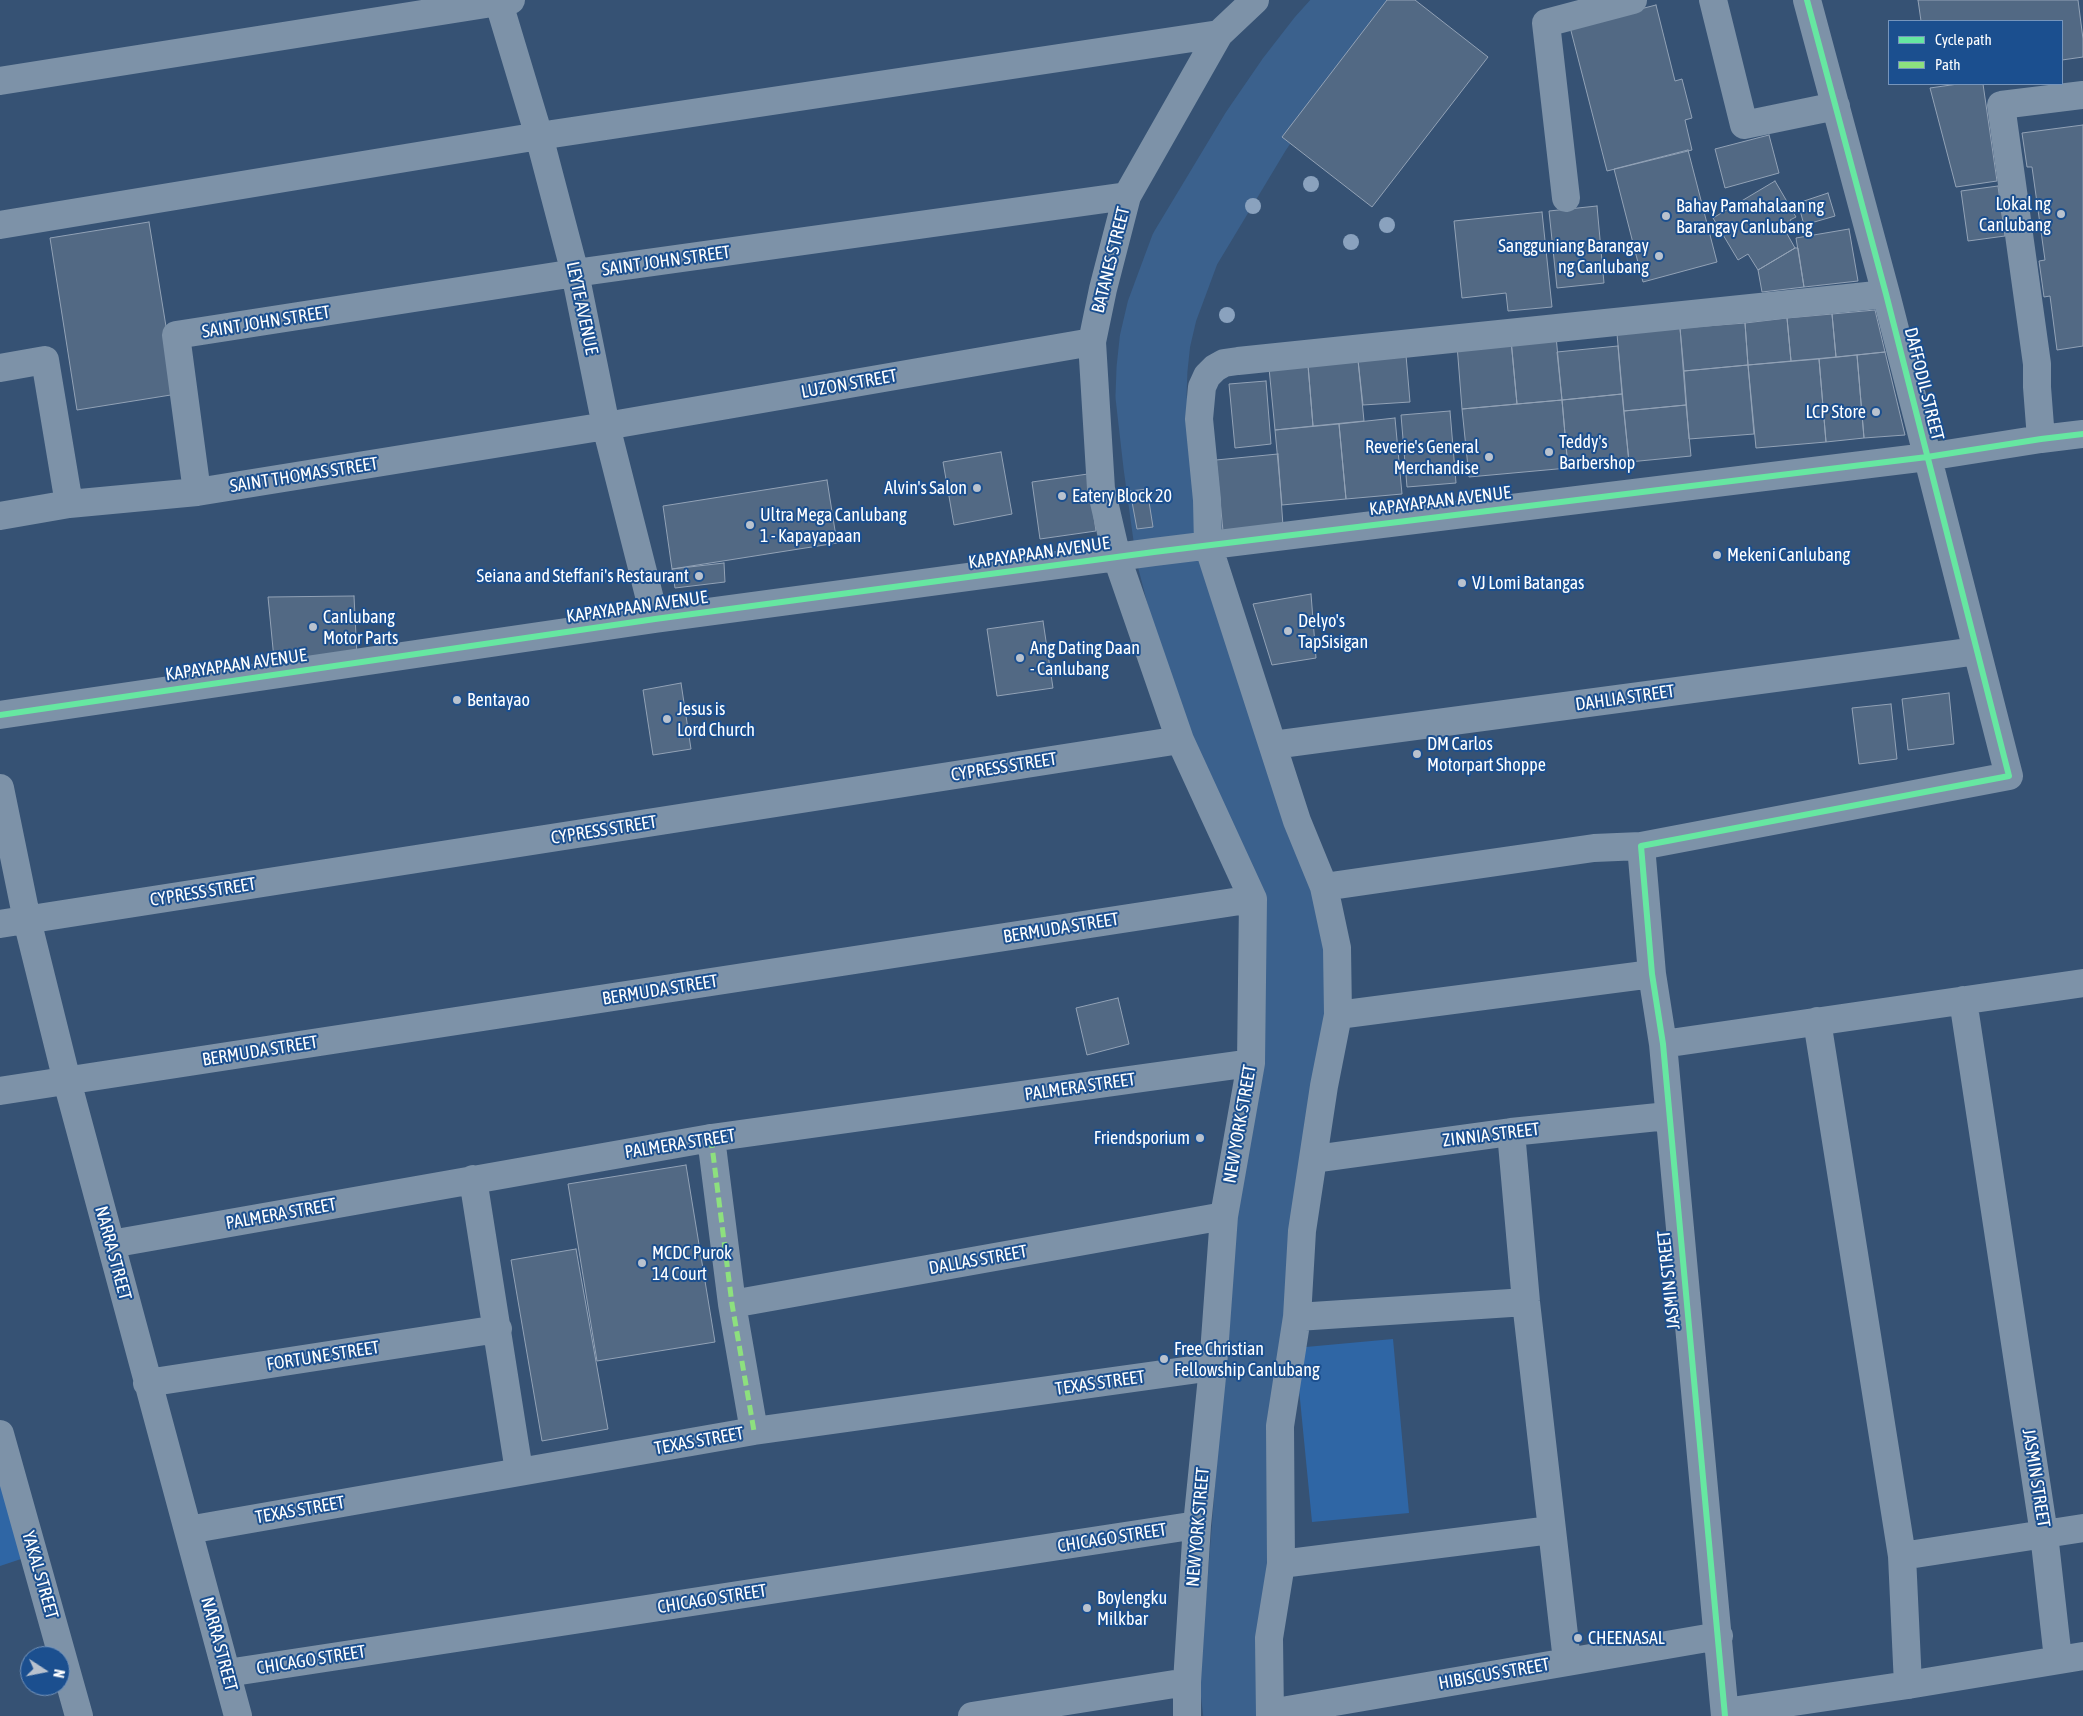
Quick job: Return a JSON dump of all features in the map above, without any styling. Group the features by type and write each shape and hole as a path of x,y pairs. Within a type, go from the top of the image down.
{"street":[{"name":"BATANES STREET","path":"1116,558 1101,489 1092,342 1103,289 1127,196 1219,34 1255,0"},
{"path":"1566,198 1546,23 1633,0"},
{"path":"1713,0 1744,125 1836,106"},
{"name":"DAFFODIL STREET","path":"1641,846 2009,776 1886,294 1807,0"},
{"path":"0,81 503,1"},
{"name":"LEYTE AVENUE","path":"503,1 575,273 606,426 655,619"},
{"path":"0,224 540,136 1219,34"},
{"path":"2041,439 2037,364 2001,105 2083,95"},
{"name":"SAINT JOHN STREET","path":"197,492 176,336 575,273 1127,196"},
{"path":"1270,1715 1270,1638 1281,1564 1280,1426 1297,1317 1302,1231 1324,1086 1338,1015 1337,948 1324,887 1198,546 1199,403 1202,387 1207,376 1224,363 1886,294"},
{"name":"LUZON STREET","path":"606,426 1092,342"},
{"path":"0,368 46,360 70,504"},
{"name":"SAINT THOMAS STREET","path":"0,516 70,504 197,492 606,426"},
{"name":"KAPAYAPAAN AVENUE","path":"0,715 655,619 1198,546 1927,456 2083,434"},
{"name":"NEW YORK STREET","path":"1116,558 1180,740 1253,899 1251,1063 1224,1216 1213,1367 1197,1525 1187,1682 1188,1716"},
{"name":"DAHLIA STREET","path":"1273,745 1977,650"},
{"name":"CYPRESS STREET","path":"0,924 1180,740"},
{"name":"NARRA STREET","path":"0,788 27,920 67,1081 238,1716"},
{"path":"1324,887 1594,848 1641,846"},
{"name":"JASMIN STREET","path":"1641,846 1652,974 1663,1044 1668,1116 1725,1714"},
{"name":"BERMUDA STREET","path":"0,1091 1253,899"},
{"path":"1338,1015 1652,974"},
{"path":"1663,1044 2083,983"},
{"name":"JASMIN STREET","path":"1963,1000 2044,1534 2071,1658"},
{"path":"1817,1022 1902,1556 1908,1685"},
{"name":"PALMERA STREET","path":"111,1244 711,1138 1251,1063"},
{"name":"ZINNIA STREET","path":"1314,1159 1511,1132 1668,1116"},
{"path":"1511,1132 1526,1302 1567,1661"},
{"path":"711,1138 732,1304 754,1431"},
{"path":"473,1179 519,1471"},
{"name":"DALLAS STREET","path":"732,1304 1224,1216"},
{"path":"1297,1317 1526,1302"},
{"name":"FORTUNE STREET","path":"148,1383 498,1329"},
{"name":"TEXAS STREET","path":"188,1530 754,1431 1213,1367"},
{"name":"YAKAL STREET","path":"0,1434 79,1716"},
{"name":"CHICAGO STREET","path":"227,1673 1197,1525"},
{"path":"1902,1556 2083,1528"},
{"path":"1281,1564 1551,1530"},
{"name":"HIBISCUS STREET","path":"1270,1715 1567,1661 1719,1636"},
{"path":"1725,1714 2071,1658"},
{"path":"972,1716 1187,1682"}],"shaded area":[{"path":"1340,0 1379,0 1304,83 1214,228 1189,277 1170,329 1162,367 1162,389 1183,523 1155,528 1145,469 1136,386 1136,352 1141,322 1164,247 1179,217 1267,73 1277,60"},
{"path":"1393,1339 1409,1513 1312,1522 1295,1348"},
{"path":"0,1467 27,1557 0,1566"}],"building":[{"path":"1387,0 1415,0 1488,57 1372,207 1282,137"},
{"path":"1918,0 2078,0 2083,39 2083,57 2063,60 2063,20 1921,20"},
{"path":"1656,5 1675,81 1682,79 1692,118 1685,120 1692,150 1607,171 1570,27"},
{"path":"1951,85 1983,85 1997,181 1956,187 1930,88"},
{"name":"Lokal ng Canlubang","path":"2083,125 2083,346 2057,350 2050,296 2044,297 2039,261 2045,260 2032,167 2027,167 2022,133"},
{"path":"1769,135 1779,173 1725,188 1715,149"},
{"name":"Bahay Pamahalaan ng Barangay Canlubang","path":"1688,150 1717,262 1643,282 1614,169"},
{"path":"1775,181 1796,217 1790,220 1794,227 1786,232 1795,248 1758,270 1748,254 1738,260 1713,218"},
{"path":"1998,186 2005,236 1968,241 1961,191"},
{"path":"1828,193 1835,216 1804,225 1798,203"},
{"path":"1597,206 1604,283 1557,288 1549,211"},
{"path":"1542,212 1552,307 1508,311 1506,293 1462,298 1454,221"},
{"path":"149,222 177,394 77,410 50,238"},
{"path":"1849,229 1858,281 1804,287 1796,238"},
{"path":"1798,248 1804,287 1762,292 1758,270"},
{"path":"1875,310 1885,352 1836,357 1832,314"},
{"path":"1832,314 1836,357 1791,361 1787,318"},
{"path":"1787,318 1791,361 1748,365 1745,323"},
{"path":"1745,323 1748,365 1684,371 1680,328"},
{"path":"1680,328 1686,405 1624,411 1617,334"},
{"path":"1556,336 1562,400 1517,404 1511,340"},
{"path":"1511,340 1517,404 1462,409 1457,345"},
{"path":"1618,346 1622,394 1562,400 1557,352"},
{"path":"1885,352 1905,435 1864,438 1857,355"},
{"path":"1406,355 1410,402 1363,405 1358,360"},
{"path":"1857,355 1864,438 1826,442 1819,359"},
{"path":"1819,359 1826,442 1756,448 1748,365"},
{"path":"1358,360 1364,421 1313,426 1308,365"},
{"path":"1308,365 1313,426 1275,430 1269,368"},
{"path":"1748,365 1754,434 1689,439 1684,371"},
{"path":"1266,381 1271,444 1235,448 1229,384"},
{"path":"1622,394 1629,462 1568,468 1562,400"},
{"path":"1562,400 1568,468 1469,477 1462,409"},
{"path":"1686,405 1691,456 1629,462 1624,411"},
{"path":"1450,411 1456,483 1407,487 1401,415"},
{"path":"1395,418 1402,494 1346,499 1339,424"},
{"path":"1339,424 1346,499 1282,505 1275,430"},
{"name":"Alvin's Salon","path":"1001,452 1012,514 954,525 943,462"},
{"path":"1278,454 1283,526 1223,531 1216,460"},
{"path":"1088,474 1096,531 1040,539 1032,482"},
{"name":"Ultra Mega Canlubang 1 - Kapayapaan","path":"827,480 837,543 672,569 663,506"},
{"path":"1147,489 1153,527 1137,529 1130,491"},
{"name":"Seiana and Steffani's Restaurant","path":"724,563 725,582 675,588 672,569"},
{"name":"Delyo's TapSisigan","path":"1311,594 1316,658 1272,665 1253,604"},
{"name":"Canlubang Motor Parts","path":"354,596 357,656 274,659 268,597"},
{"name":"Ang Dating Daan - Canlubang","path":"1043,621 1053,688 997,696 987,629"},
{"name":"Jesus is Lord Church","path":"681,683 691,749 653,755 643,690"},
{"path":"1949,693 1954,744 1908,750 1902,699"},
{"path":"1891,704 1897,759 1859,764 1852,708"},
{"path":"1118,998 1129,1044 1087,1055 1076,1008"},
{"name":"MCDC Purok 14 Court","path":"686,1165 715,1342 597,1361 568,1184"},
{"path":"576,1249 608,1429 542,1441 511,1260"}],"waterway":[{"path":"1239,1716 1235,1682 1275,1178 1298,1056 1292,916 1253,791 1206,685 1171,553 1151,396 1152,369 1155,341 1162,311 1185,249 1256,131 1291,80 1322,40 1358,0"}],"marked path":[{"path":"711,1138 732,1304 754,1431"}],"cycle path":[{"path":"1725,1716 1663,1044 1652,974 1641,846 2009,776 1886,294 1807,0"},
{"path":"0,715 655,619 1154,552 1927,457 2083,434"}],"place":[{"name":"Lokal ng Canlubang","path":"2061,214"},
{"name":"Bahay Pamahalaan ng Barangay Canlubang","path":"1666,216"},
{"name":"Sangguniang Barangay ng Canlubang","path":"1659,256"},
{"name":"LCP Store","path":"1876,412"},
{"name":"Teddy's Barbershop","path":"1549,452"},
{"name":"Reverie's General Merchandise","path":"1489,457"},
{"name":"Alvin's Salon","path":"977,488"},
{"name":"Eatery Block 20","path":"1062,496"},
{"name":"Ultra Mega Canlubang 1 - Kapayapaan","path":"750,525"},
{"name":"Mekeni Canlubang","path":"1717,555"},
{"name":"Seiana and Steffani's Restaurant","path":"699,576"},
{"name":"VJ Lomi Batangas","path":"1462,583"},
{"name":"Canlubang Motor Parts","path":"313,627"},
{"name":"Delyo's TapSisigan","path":"1288,631"},
{"name":"Ang Dating Daan - Canlubang","path":"1020,658"},
{"name":"Bentayao","path":"457,700"},
{"name":"Jesus is Lord Church","path":"667,719"},
{"name":"DM Carlos Motorpart Shoppe","path":"1417,754"},
{"name":"Friendsporium","path":"1200,1138"},
{"name":"MCDC Purok 14 Court","path":"642,1263"},
{"name":"Free Christian Fellowship Canlubang","path":"1164,1359"},
{"name":"Boylengku Milkbar","path":"1087,1608"},
{"name":"CHEENASAL","path":"1578,1638"}]}
